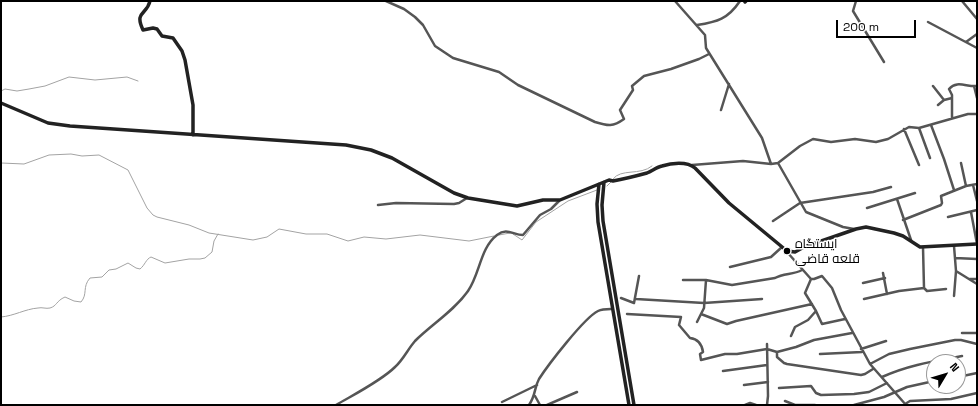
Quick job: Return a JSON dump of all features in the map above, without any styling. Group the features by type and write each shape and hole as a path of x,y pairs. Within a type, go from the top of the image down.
{"street":[{"path":"150,1 150,4 141,14 140,22 143,30 153,28 157,29 162,36 173,38 182,51 193,105 193,135"},
{"path":"386,1 404,8 415,17 424,26 435,46 453,58 499,72 518,85 595,122 609,126 624,119 620,110 632,90 632,86 644,76 671,69 709,54"},
{"path":"675,1 705,35 706,48 709,54 729,83 762,138 771,164"},
{"path":"696,25 716,22 723,19 738,5 740,1"},
{"path":"856,1 853,11 884,62"},
{"path":"962,1 977,18"},
{"path":"928,22 977,48"},
{"path":"966,42 977,34"},
{"path":"721,110 729,83"},
{"path":"952,118 952,94 948,90 952,86 957,83 965,86 976,86 977,98"},
{"path":"933,86 944,100"},
{"path":"938,105 944,100 952,98"},
{"path":"1,103 48,123 70,126 346,145 371,150 392,158 454,193 468,198 517,206 544,200 560,200 604,182 647,172 670,164 692,165 743,161 771,164 778,163 800,146 814,139 830,142 855,139 876,142 888,138 909,127 919,128 968,114 977,114"},
{"path":"931,125 954,190"},
{"path":"919,128 930,158"},
{"path":"904,129 919,165"},
{"path":"778,163 806,212 843,227 856,229"},
{"path":"962,163 966,186"},
{"path":"692,165 729,203 787,251 811,279"},
{"path":"604,182 602,204 603,221 634,405"},
{"path":"599,184 597,204 598,222 628,405"},
{"path":"903,220 941,204 941,196 954,190 977,184"},
{"path":"973,185 977,201"},
{"path":"773,220 800,203 873,192 891,187"},
{"path":"867,208 915,194"},
{"path":"378,205 396,203 454,204 460,203 468,198"},
{"path":"897,199 912,243"},
{"path":"336,405 394,367 415,341 454,308 469,290 488,245 496,236 505,231 511,231 516,235 523,235 540,214 551,210 560,200"},
{"path":"948,217 977,210"},
{"path":"787,251 795,252 804,247 866,227 903,236 912,243 922,247 977,244 971,212"},
{"path":"954,246 956,271 954,296"},
{"path":"730,267 771,257 782,247"},
{"path":"922,247 924,288"},
{"path":"955,258 977,260"},
{"path":"684,280 706,280 732,286 775,278 780,275 795,274 802,270"},
{"path":"956,271 977,284"},
{"path":"883,272 887,294"},
{"path":"621,298 634,303 636,299 639,276"},
{"path":"811,279 822,276 826,280 832,288 852,333 873,369 882,377 894,393 905,404 910,401 951,399 977,393"},
{"path":"863,283 885,278"},
{"path":"811,279 805,293 822,324 845,319"},
{"path":"969,279 977,279"},
{"path":"697,322 704,303 706,280"},
{"path":"864,299 899,290 924,288 927,291 946,289"},
{"path":"636,299 704,303 762,299"},
{"path":"701,314 728,324 812,304"},
{"path":"529,405 535,396 538,381 557,355 586,321 598,311 611,309"},
{"path":"791,336 795,327 808,320 816,311"},
{"path":"627,314 681,317 680,325 690,338 700,344 704,352 700,354 701,360 725,354 737,354 768,349 777,352 814,340 852,333"},
{"path":"962,333 977,333"},
{"path":"870,364 889,354 910,348 955,340 977,344"},
{"path":"820,354 861,350 886,341"},
{"path":"767,344 767,405"},
{"path":"777,352 777,357 784,363 798,366 861,375 873,369"},
{"path":"882,377 897,370 926,363"},
{"path":"723,371 767,365"},
{"path":"966,375 977,373"},
{"path":"744,385 768,382"},
{"path":"779,388 811,386 816,393 821,395 854,394 869,392 887,383"},
{"path":"854,405 894,393 907,387 926,383"},
{"path":"502,402 537,385"},
{"path":"547,405 577,392"},
{"path":"535,396 540,405"},
{"path":"785,401 795,405 815,405"},
{"path":"745,405 750,403 756,405"}],"waterway":[{"path":"1,91 5,89 17,91 45,86 69,77 95,80 127,77 138,81"},
{"path":"1,163 24,164 49,155 99,155 128,170 147,208 153,215 189,225 209,233 253,240 267,237 279,229 306,234 327,234 348,241 364,237 386,239 420,235 469,241 494,236"},
{"path":"613,179 621,174 642,171 652,166"},
{"path":"607,186 611,182"},
{"path":"513,234 522,240 536,222 568,201 597,190"},
{"path":"499,235 510,233"},
{"path":"1,317 33,309 50,308 65,297 81,302 84,296 86,284 90,278 102,277 109,270 116,269 128,263 140,269 151,257 165,263 205,258 212,252 214,241 218,234"}],"place":[{"name":"ایستگاه قلعه قاضی","path":"787,251"}]}
